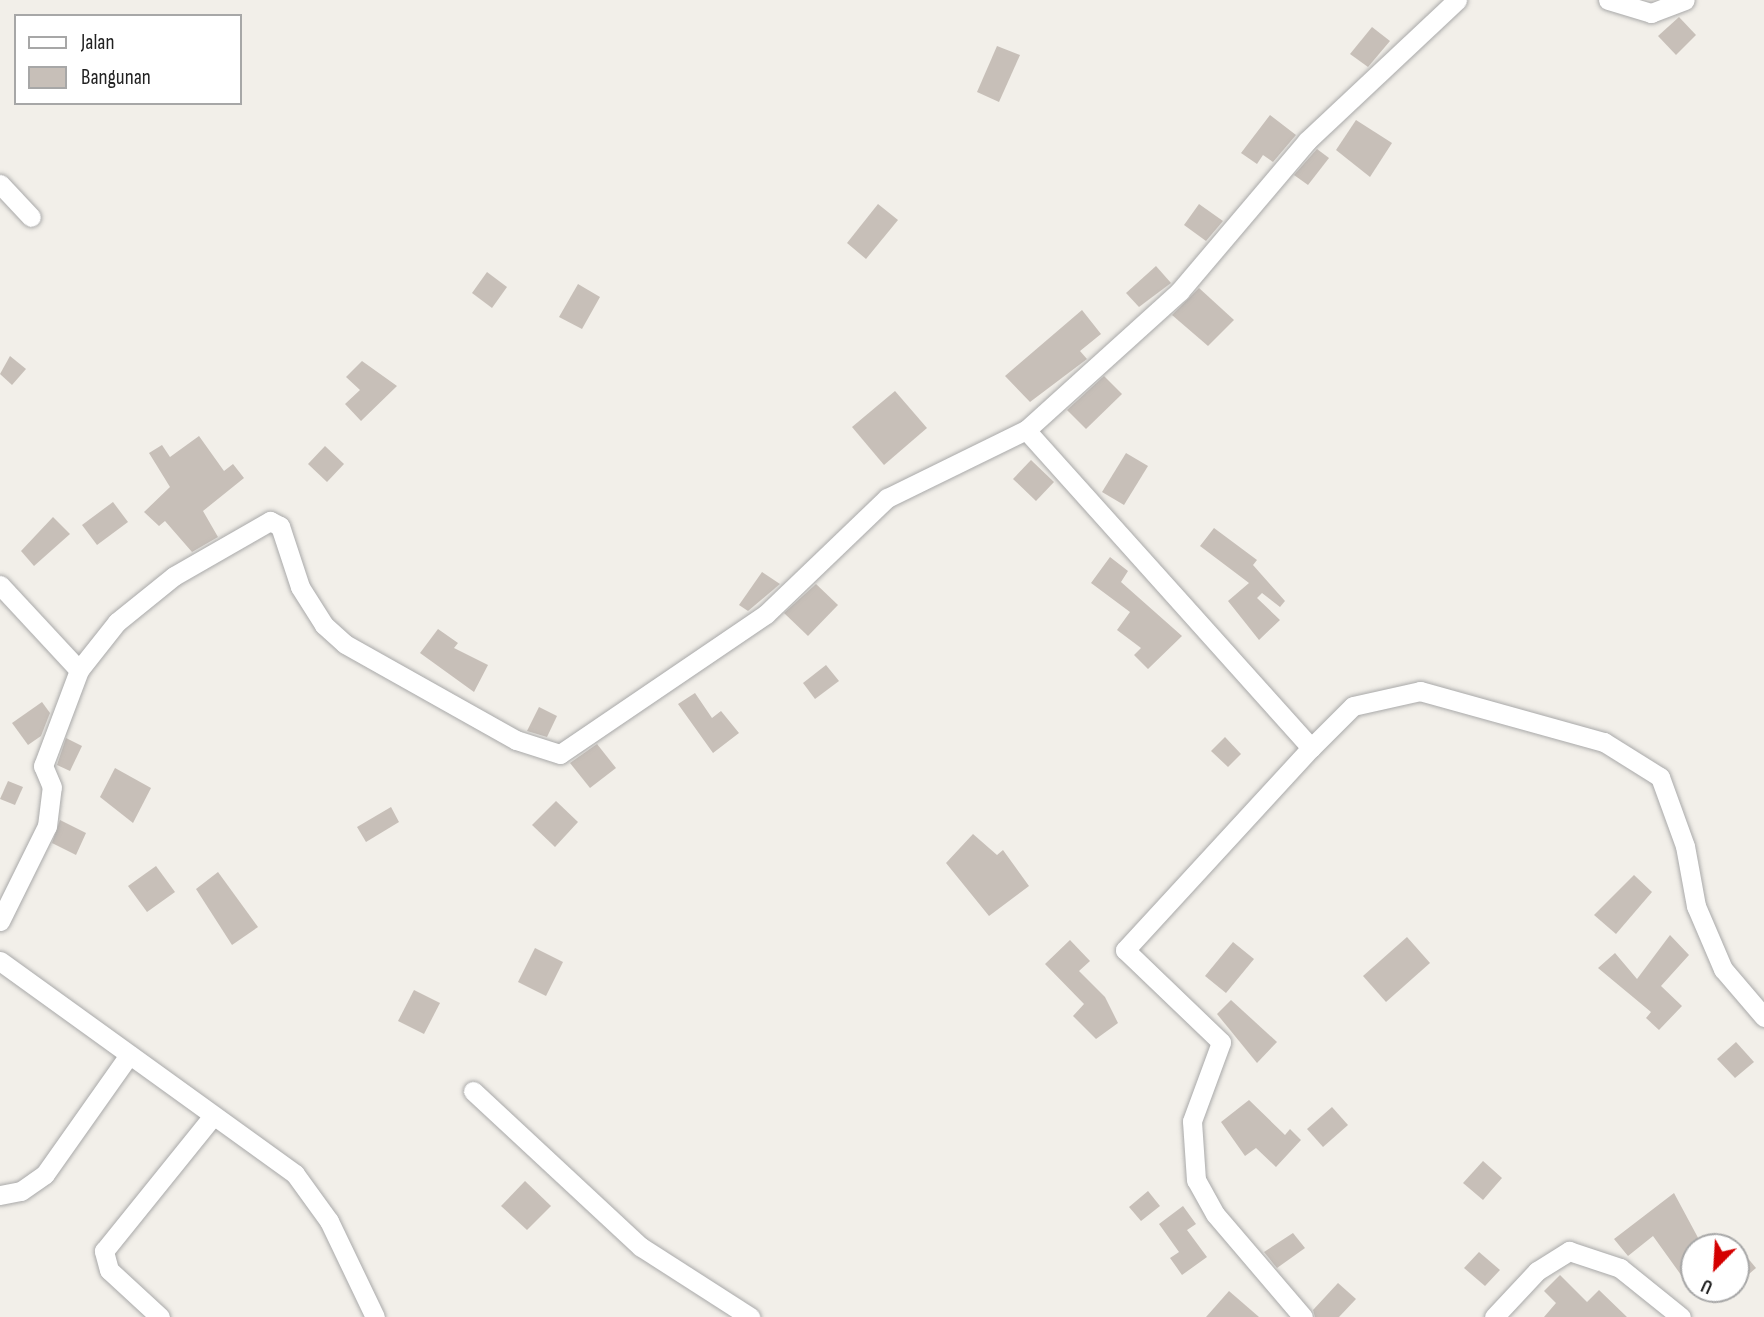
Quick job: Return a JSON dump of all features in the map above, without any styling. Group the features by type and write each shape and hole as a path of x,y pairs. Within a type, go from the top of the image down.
{"street":[{"path":"0,921 47,826 52,788 43,766 79,670 117,622 174,576 274,521 300,587 324,625 345,644 516,740 560,754 766,614 887,498 1026,430 1180,290 1307,141 1457,0"},
{"path":"1608,0 1651,13 1685,0"},
{"path":"0,184 31,217"},
{"path":"1026,430 1311,748"},
{"path":"0,585 79,670"},
{"path":"1303,1317 1215,1214 1195,1180 1192,1121 1221,1042 1125,950 1353,706 1420,691 1604,742 1635,757 1660,777 1685,846 1696,906 1723,969 1764,1017"},
{"path":"0,961 295,1174 329,1221 375,1317"},
{"path":"0,1195 22,1191 45,1174 129,1055"},
{"path":"473,1091 641,1247 750,1317"},
{"path":"160,1317 109,1270 104,1251 213,1116"},
{"path":"1494,1317 1537,1271 1569,1251 1620,1268 1681,1317"}],"building":[{"path":"1679,17 1696,35 1676,55 1658,36"},
{"path":"1372,27 1390,41 1368,67 1350,54"},
{"path":"997,46 1020,55 999,102 977,92"},
{"path":"1270,115 1296,135 1273,162 1263,155 1257,164 1241,153"},
{"path":"1356,120 1392,143 1370,177 1336,150"},
{"path":"1317,149 1329,158 1308,185 1294,175"},
{"path":"878,204 898,220 866,259 847,243"},
{"path":"1199,204 1223,221 1206,241 1184,225"},
{"path":"1156,266 1171,283 1139,307 1126,293"},
{"path":"487,272 507,287 492,308 472,293"},
{"path":"578,284 600,297 582,329 559,317"},
{"path":"1199,288 1234,320 1208,346 1172,315"},
{"path":"1082,310 1101,334 1080,351 1087,359 1030,402 1005,376"},
{"path":"10,356 26,369 12,385 0,374"},
{"path":"362,361 397,386 361,421 345,404 360,390 346,377"},
{"path":"1104,376 1122,394 1086,429 1067,410"},
{"path":"895,391 927,428 884,465 852,427"},
{"path":"199,436 224,471 233,464 244,478 203,511 218,537 192,552 165,521 159,526 144,512 170,487 149,453 162,445 170,457"},
{"path":"325,446 344,464 327,482 308,464"},
{"path":"1126,453 1148,466 1124,505 1102,492"},
{"path":"1031,460 1054,482 1036,501 1013,479"},
{"path":"113,502 128,522 97,545 82,525"},
{"path":"53,517 70,534 34,566 21,551"},
{"path":"1214,528 1257,560 1253,565 1285,601 1280,607 1262,593 1257,598 1280,620 1259,640 1228,601 1249,583 1200,546"},
{"path":"1110,557 1128,571 1121,582 1182,636 1148,669 1134,655 1141,648 1117,630 1130,612 1091,583"},
{"path":"762,572 780,584 748,611 739,605"},
{"path":"816,584 838,605 808,636 784,613"},
{"path":"438,629 458,643 454,648 488,665 474,692 420,653"},
{"path":"826,665 839,681 815,699 803,683"},
{"path":"695,693 712,718 721,711 739,733 713,753 678,704"},
{"path":"42,702 50,713 41,736 28,745 12,723"},
{"path":"539,707 557,716 547,737 527,731"},
{"path":"1225,737 1241,754 1228,767 1211,751"},
{"path":"66,738 82,746 70,771 57,765"},
{"path":"597,744 616,768 590,788 570,763"},
{"path":"115,768 151,788 133,823 100,797"},
{"path":"8,781 23,787 15,805 0,799"},
{"path":"556,801 578,822 555,847 532,825"},
{"path":"391,807 399,822 366,842 357,827"},
{"path":"60,820 86,833 76,855 52,843"},
{"path":"973,834 997,855 1003,850 1029,886 989,916 946,863"},
{"path":"156,866 175,892 147,912 128,886"},
{"path":"218,872 258,927 232,945 196,889"},
{"path":"1634,875 1652,892 1616,934 1594,915"},
{"path":"1670,935 1689,955 1661,986 1682,1006 1659,1030 1646,1018 1651,1012 1598,968 1615,953 1637,979"},
{"path":"1407,937 1430,963 1386,1002 1363,976"},
{"path":"1070,940 1090,961 1079,971 1105,997 1118,1023 1096,1039 1073,1016 1084,1004 1045,964"},
{"path":"1233,942 1254,959 1226,993 1205,976"},
{"path":"535,948 563,962 546,996 518,982"},
{"path":"414,990 440,1003 424,1034 398,1021"},
{"path":"1231,1000 1277,1042 1257,1063 1217,1014"},
{"path":"1736,1042 1754,1062 1735,1078 1717,1059"},
{"path":"1249,1100 1285,1135 1290,1129 1301,1140 1276,1167 1256,1148 1245,1156 1221,1122"},
{"path":"1332,1107 1348,1125 1323,1147 1307,1129"},
{"path":"1483,1161 1502,1178 1483,1200 1463,1183"},
{"path":"525,1181 551,1206 527,1230 501,1206"},
{"path":"1148,1191 1160,1206 1141,1221 1129,1207"},
{"path":"1674,1193 1695,1233 1680,1233 1680,1274 1653,1236 1628,1256 1614,1239"},
{"path":"1183,1206 1196,1224 1187,1230 1207,1257 1182,1275 1170,1258 1179,1252 1159,1224"},
{"path":"1293,1233 1305,1248 1277,1268 1264,1252"},
{"path":"1479,1252 1500,1270 1485,1286 1464,1268"},
{"path":"1750,1261 1756,1268 1750,1273"},
{"path":"1560,1275 1587,1302 1599,1290 1627,1317 1544,1317 1556,1303 1544,1291"},
{"path":"1338,1283 1356,1299 1339,1317 1315,1317 1313,1310"},
{"path":"1229,1291 1259,1317 1206,1317"}]}
